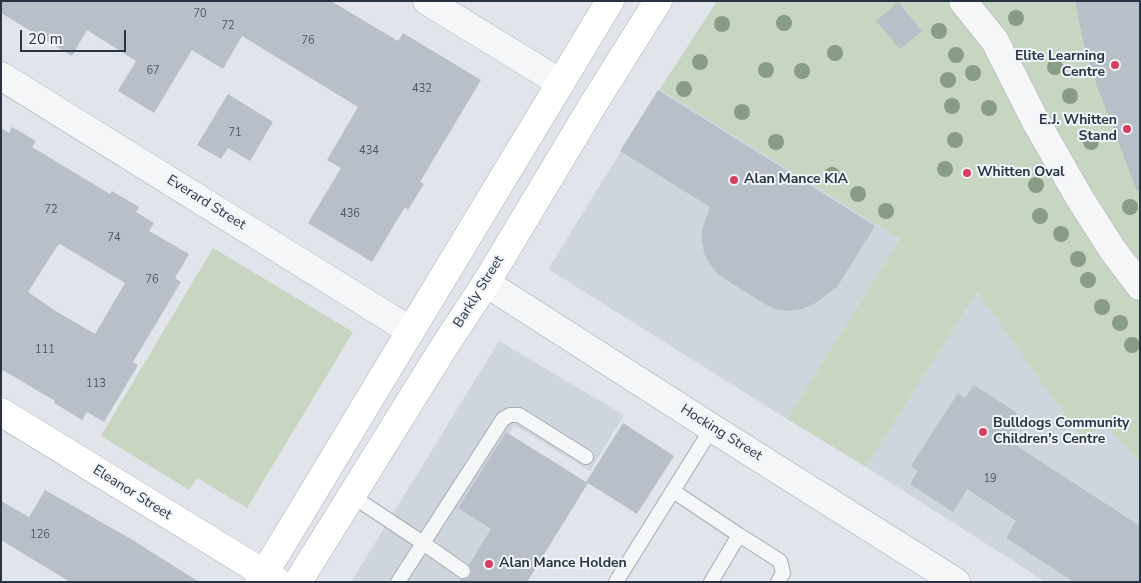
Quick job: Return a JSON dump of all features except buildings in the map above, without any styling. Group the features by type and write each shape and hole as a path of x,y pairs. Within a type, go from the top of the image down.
{"street":[{"path":"427,1 594,104"},
{"path":"267,579 322,476 610,1"},
{"name":"Barkly Street","path":"298,582 442,350 486,283 658,1"},
{"path":"963,1 995,41 1035,120 1078,197 1112,249 1140,286"},
{"name":"Everard Street","path":"1,76 411,331"},
{"path":"453,262 486,283"},
{"name":"Hocking Street","path":"486,283 956,582"},
{"path":"411,331 442,350"},
{"name":"Eleanor Street","path":"1,412 267,579"},
{"path":"322,476 352,496"}],"lane":[{"path":"398,582 503,419 510,415 519,415 586,457"},
{"path":"616,582 712,428"},
{"path":"673,491 780,561 783,573 778,582"},
{"path":"352,496 463,570"},
{"path":"712,582 738,535"}],"shaded area":[{"path":"660,89 900,239 787,419 548,269"},
{"name":"Bulldogs Community Children's Centre","path":"977,292 1084,440 1103,423 1140,462 1140,582 1046,582 866,467"},
{"path":"499,341 624,415 590,471 514,425 486,477 518,499 467,582 351,582"}],"green space":[{"name":"Whitten Oval","path":"717,1 1140,1 1140,462 1103,423 1084,441 977,292 866,467 787,419 900,239 660,89"},
{"path":"213,248 353,332 247,508 197,478 189,490 101,436"}],"place":[{"name":"Elite Learning Centre","path":"1115,65"},
{"name":"E.J. Whitten Stand","path":"1127,129"},
{"name":"Whitten Oval","path":"967,173"},
{"name":"Alan Mance KIA","path":"734,180"},
{"name":"Bulldogs Community Children's Centre","path":"983,432"},
{"name":"Alan Mance Holden","path":"489,564"}]}
